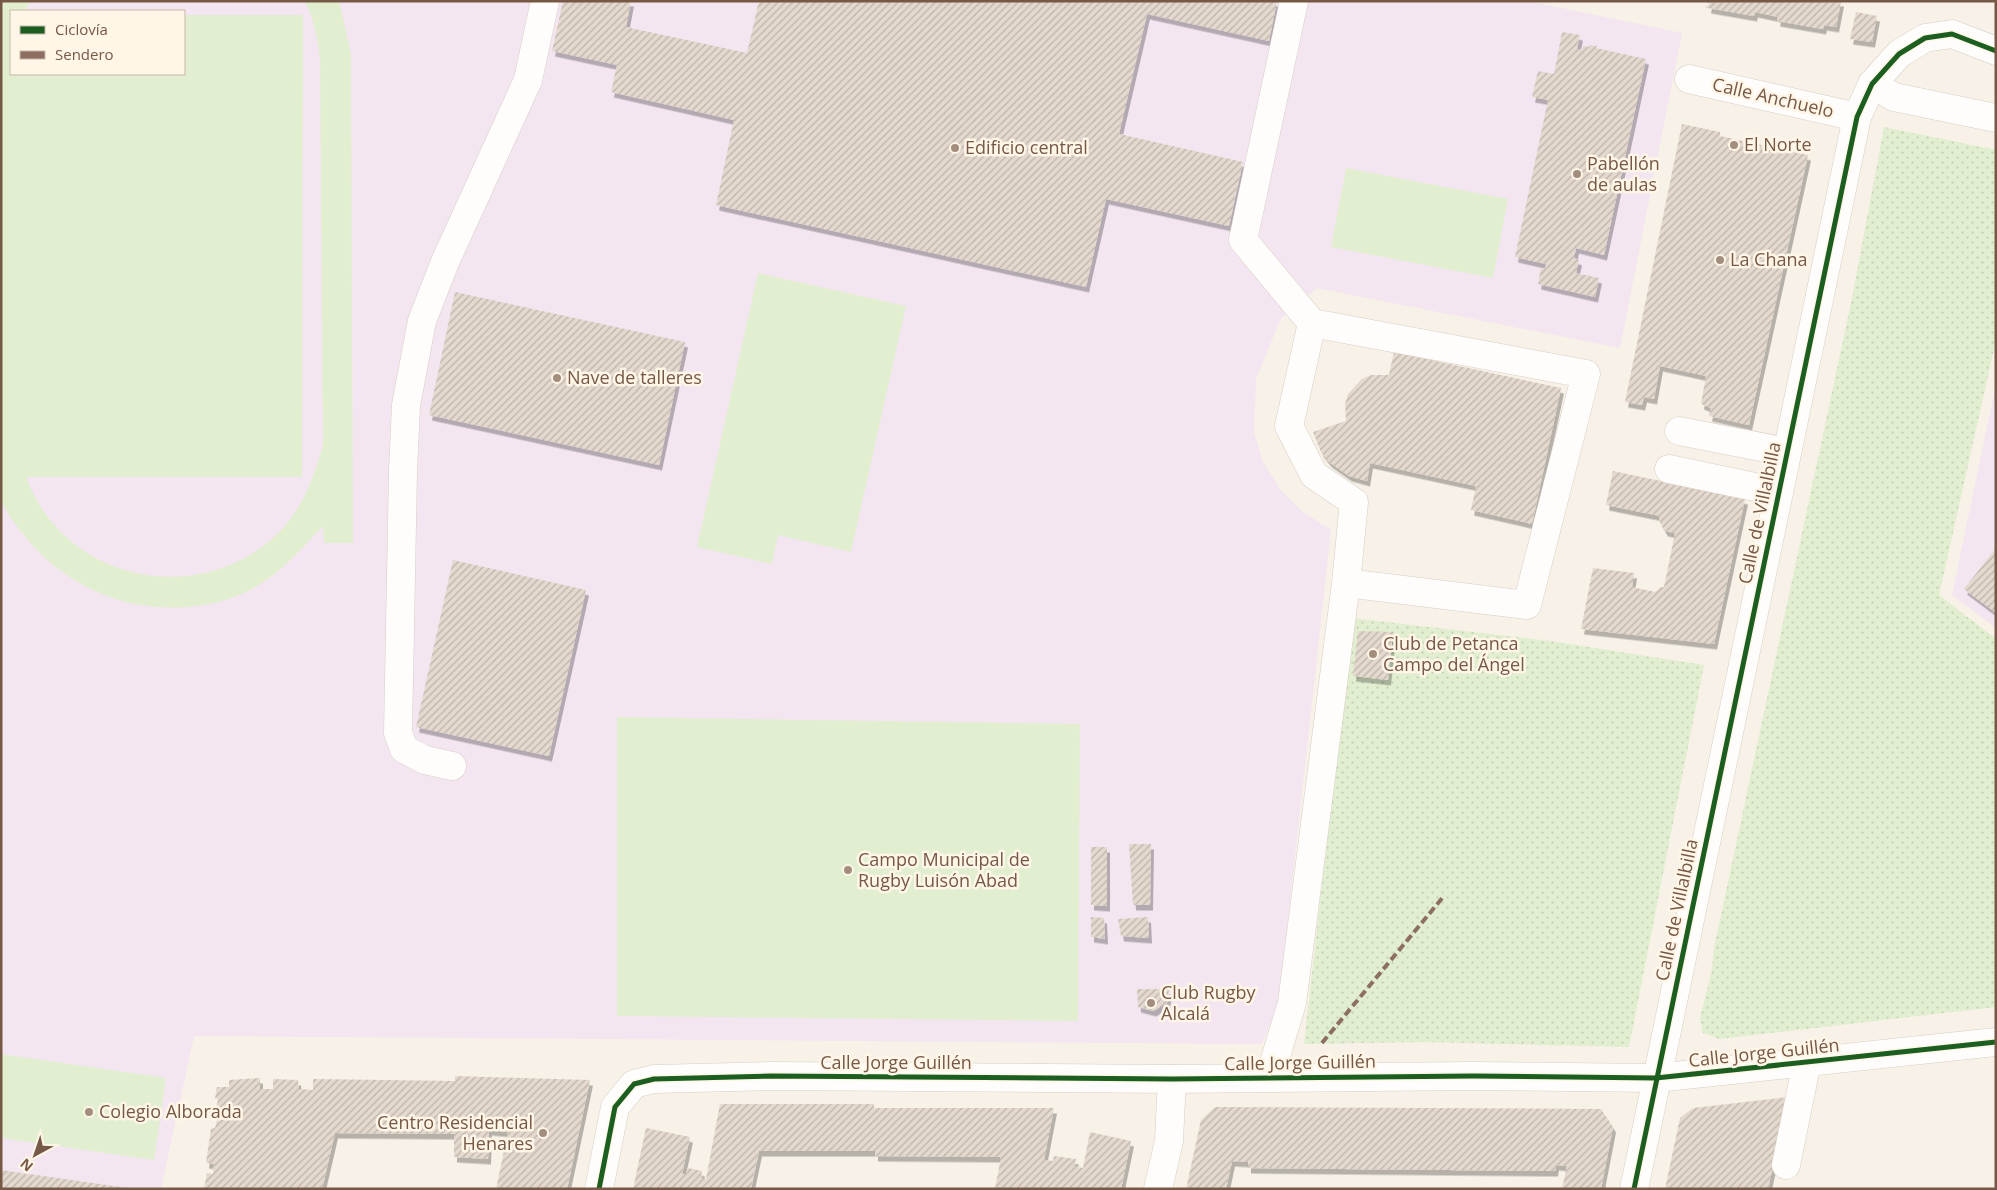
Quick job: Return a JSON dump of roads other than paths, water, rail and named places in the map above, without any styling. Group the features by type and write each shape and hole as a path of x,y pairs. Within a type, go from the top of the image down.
{"street":[{"path":"452,766 425,760 404,749 398,733 406,404 422,321 445,262 528,80 545,1"},
{"path":"1294,1 1244,240 1312,322 1586,374 1527,606 1346,583"},
{"name":"Calle de Villalbilla","path":"1634,1189 1857,116 1872,84 1898,54 1925,38 1952,34 1991,43"},
{"name":"Calle Anchuelo","path":"1689,79 1857,116"},
{"path":"1872,84 1894,97 1996,118"},
{"path":"1270,1076 1292,1003 1346,583 1354,502 1314,475 1289,426 1312,322"},
{"path":"1679,431 1787,452"},
{"path":"1669,469 1779,492"},
{"name":"Calle Jorge Guillén","path":"599,1189 616,1107 634,1084 670,1078 780,1076 1172,1079 1270,1076 1656,1078 1996,1042"},
{"path":"1786,1165 1808,1062"},
{"path":"1158,1189 1169,1141 1172,1079"}],"place":[{"name":"El Norte","path":"1734,145"},
{"name":"Edificio central","path":"955,148"},
{"name":"Pabellón de aulas","path":"1577,174"},
{"name":"La Chana","path":"1720,260"},
{"name":"Nave de talleres","path":"557,378"},
{"name":"Club de Petanca Campo del Ángel","path":"1373,654"},
{"name":"Campo Municipal de Rugby Luisón Abad","path":"848,870"},
{"name":"Club Rugby Alcalá","path":"1151,1003"},
{"name":"Colegio Alborada","path":"89,1112"},
{"name":"Centro Residencial Henares","path":"543,1133"}]}
